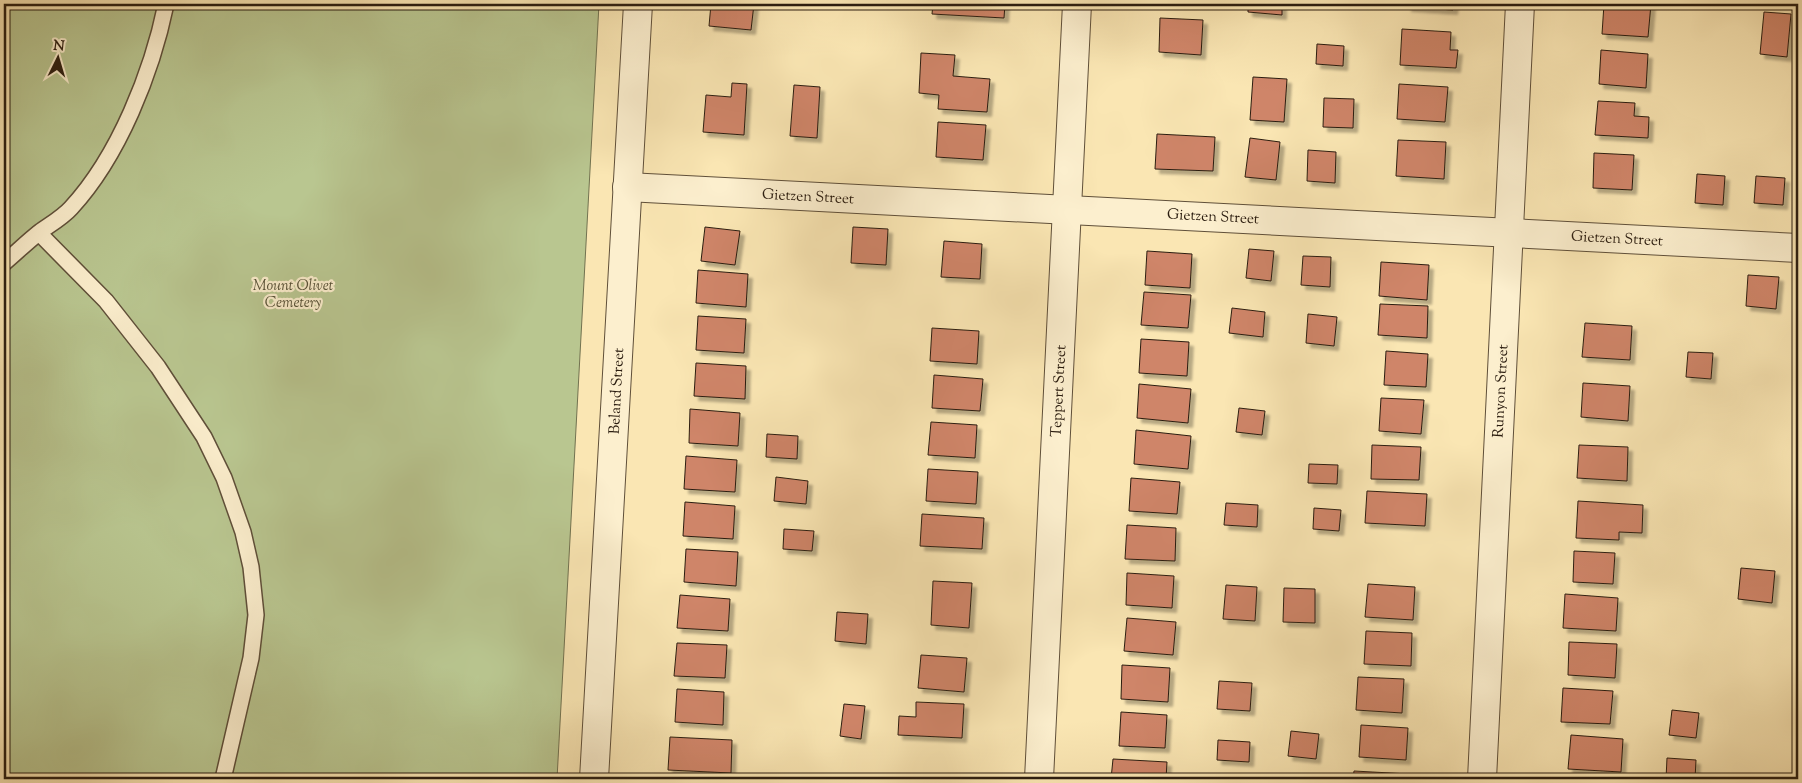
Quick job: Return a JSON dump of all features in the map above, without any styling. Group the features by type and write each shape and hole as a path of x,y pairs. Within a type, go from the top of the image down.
{"street":[{"name":"Beland Street","path":"594,779 638,4"},
{"name":"Teppert Street","path":"1039,779 1077,4"},
{"name":"Runyon Street","path":"1482,779 1520,4"},
{"name":"Gietzen Street","path":"627,186 1508,231 1798,248"}],"lane":[{"path":"4,263 70,209 107,161 128,120 160,35 166,4"},
{"path":"39,233 106,301 158,367 204,437 224,478 243,532 256,615 251,658 223,779"}],"green space":[{"name":"Mount Olivet Cemetery","path":"4,4 599,4 557,779 4,779"}],"building":[{"path":"711,4 754,4 751,30 709,26"},
{"path":"933,4 1005,4 1004,18 932,14"},
{"path":"1248,4 1282,4 1282,15 1248,12"},
{"path":"1407,4 1454,4 1453,10 1407,7"},
{"path":"1604,4 1651,4 1648,37 1602,34"},
{"path":"1764,12 1791,14 1787,57 1760,54"},
{"path":"1160,18 1203,20 1201,55 1159,52"},
{"path":"1402,29 1451,32 1450,50 1458,50 1456,68 1400,65"},
{"path":"1317,44 1344,46 1343,66 1316,64"},
{"path":"1601,50 1648,54 1646,88 1599,84"},
{"path":"921,53 955,55 953,76 990,79 987,112 938,109 939,95 919,93"},
{"path":"1253,77 1287,79 1284,122 1250,120"},
{"path":"732,83 747,84 744,135 703,132 706,95 731,97"},
{"path":"1399,84 1448,87 1445,122 1397,119"},
{"path":"794,85 820,87 817,138 790,136"},
{"path":"1324,98 1354,99 1353,128 1323,127"},
{"path":"1598,101 1635,103 1634,116 1649,117 1648,138 1595,135"},
{"path":"938,122 986,125 983,160 936,157"},
{"path":"1157,134 1215,137 1213,171 1155,169"},
{"path":"1250,138 1280,142 1276,180 1245,177"},
{"path":"1398,140 1446,142 1444,179 1396,176"},
{"path":"1308,150 1336,152 1335,183 1307,181"},
{"path":"1594,153 1634,155 1632,190 1593,188"},
{"path":"1697,174 1725,176 1723,205 1695,203"},
{"path":"1756,176 1785,178 1783,205 1754,203"},
{"path":"705,227 740,231 735,265 701,261"},
{"path":"853,227 888,229 886,265 851,263"},
{"path":"944,241 982,244 980,279 941,277"},
{"path":"1249,249 1274,251 1271,281 1246,278"},
{"path":"1147,251 1192,254 1190,288 1145,285"},
{"path":"1303,256 1331,257 1330,287 1301,285"},
{"path":"1381,262 1429,265 1427,300 1379,296"},
{"path":"698,270 748,274 746,307 696,303"},
{"path":"1748,275 1779,277 1776,309 1746,306"},
{"path":"1144,292 1191,295 1188,328 1141,325"},
{"path":"1380,304 1428,306 1427,338 1378,335"},
{"path":"1232,308 1265,312 1263,337 1229,333"},
{"path":"1308,314 1337,317 1334,346 1306,343"},
{"path":"698,316 746,319 744,353 696,350"},
{"path":"1585,323 1632,326 1630,360 1582,357"},
{"path":"932,328 979,331 977,364 930,361"},
{"path":"1141,339 1189,342 1187,376 1139,373"},
{"path":"1386,351 1428,354 1426,387 1384,385"},
{"path":"1688,352 1713,353 1711,379 1686,377"},
{"path":"696,363 746,366 745,399 694,396"},
{"path":"934,375 983,379 980,411 932,408"},
{"path":"1583,383 1630,386 1628,421 1581,417"},
{"path":"1139,384 1191,389 1188,423 1137,418"},
{"path":"1381,398 1424,400 1421,434 1379,431"},
{"path":"1239,408 1265,411 1262,435 1236,432"},
{"path":"690,409 740,413 738,446 689,443"},
{"path":"931,422 977,425 975,458 928,455"},
{"path":"1136,430 1191,436 1188,469 1134,464"},
{"path":"767,434 798,436 797,459 766,457"},
{"path":"1372,445 1421,447 1419,480 1371,479"},
{"path":"1579,445 1628,447 1627,481 1577,478"},
{"path":"686,456 737,460 735,492 684,489"},
{"path":"1309,464 1338,465 1337,484 1308,483"},
{"path":"928,469 978,472 976,504 926,501"},
{"path":"776,477 808,481 806,504 774,501"},
{"path":"1131,478 1180,482 1177,514 1129,511"},
{"path":"1367,491 1427,494 1425,526 1365,523"},
{"path":"1578,501 1643,505 1642,533 1619,532 1619,540 1576,538"},
{"path":"685,502 735,506 733,539 683,536"},
{"path":"1226,503 1258,505 1257,527 1224,525"},
{"path":"1314,508 1341,510 1339,531 1313,529"},
{"path":"922,514 984,518 982,549 920,546"},
{"path":"1127,525 1176,528 1175,561 1125,559"},
{"path":"784,529 814,531 812,551 783,549"},
{"path":"686,549 738,552 736,586 684,582"},
{"path":"1574,551 1615,553 1613,584 1573,582"},
{"path":"1741,568 1775,571 1772,603 1738,599"},
{"path":"1127,573 1174,576 1172,608 1126,605"},
{"path":"933,581 972,583 969,628 931,625"},
{"path":"1368,584 1415,587 1413,620 1365,617"},
{"path":"1226,585 1257,587 1255,621 1223,619"},
{"path":"1284,588 1315,589 1315,623 1283,622"},
{"path":"1565,594 1618,598 1616,631 1563,628"},
{"path":"680,595 730,599 728,631 677,628"},
{"path":"837,612 868,614 866,644 835,641"},
{"path":"1127,618 1176,622 1173,655 1124,651"},
{"path":"1366,631 1412,633 1411,666 1364,664"},
{"path":"1569,642 1617,644 1615,678 1568,675"},
{"path":"677,643 727,645 725,678 674,676"},
{"path":"921,655 967,658 964,692 918,688"},
{"path":"1122,665 1170,668 1168,702 1121,699"},
{"path":"1358,677 1404,679 1402,713 1356,710"},
{"path":"1219,681 1252,683 1250,711 1217,709"},
{"path":"1563,688 1613,691 1610,724 1561,722"},
{"path":"677,689 724,692 723,725 675,722"},
{"path":"916,702 964,704 962,738 898,735 899,716 916,717"},
{"path":"844,704 865,706 861,739 840,736"},
{"path":"1672,710 1699,713 1696,738 1669,735"},
{"path":"1121,712 1167,715 1165,748 1119,746"},
{"path":"1361,725 1408,728 1406,760 1359,757"},
{"path":"1291,731 1319,734 1316,759 1288,756"},
{"path":"1571,735 1623,739 1621,772 1568,769"},
{"path":"670,737 732,740 731,773 668,770"},
{"path":"1218,740 1250,742 1249,762 1217,760"},
{"path":"1667,758 1696,760 1695,779 1666,779"},
{"path":"1113,759 1167,762 1166,779 1111,779"},
{"path":"1354,771 1409,774 1409,779 1353,779"}]}
